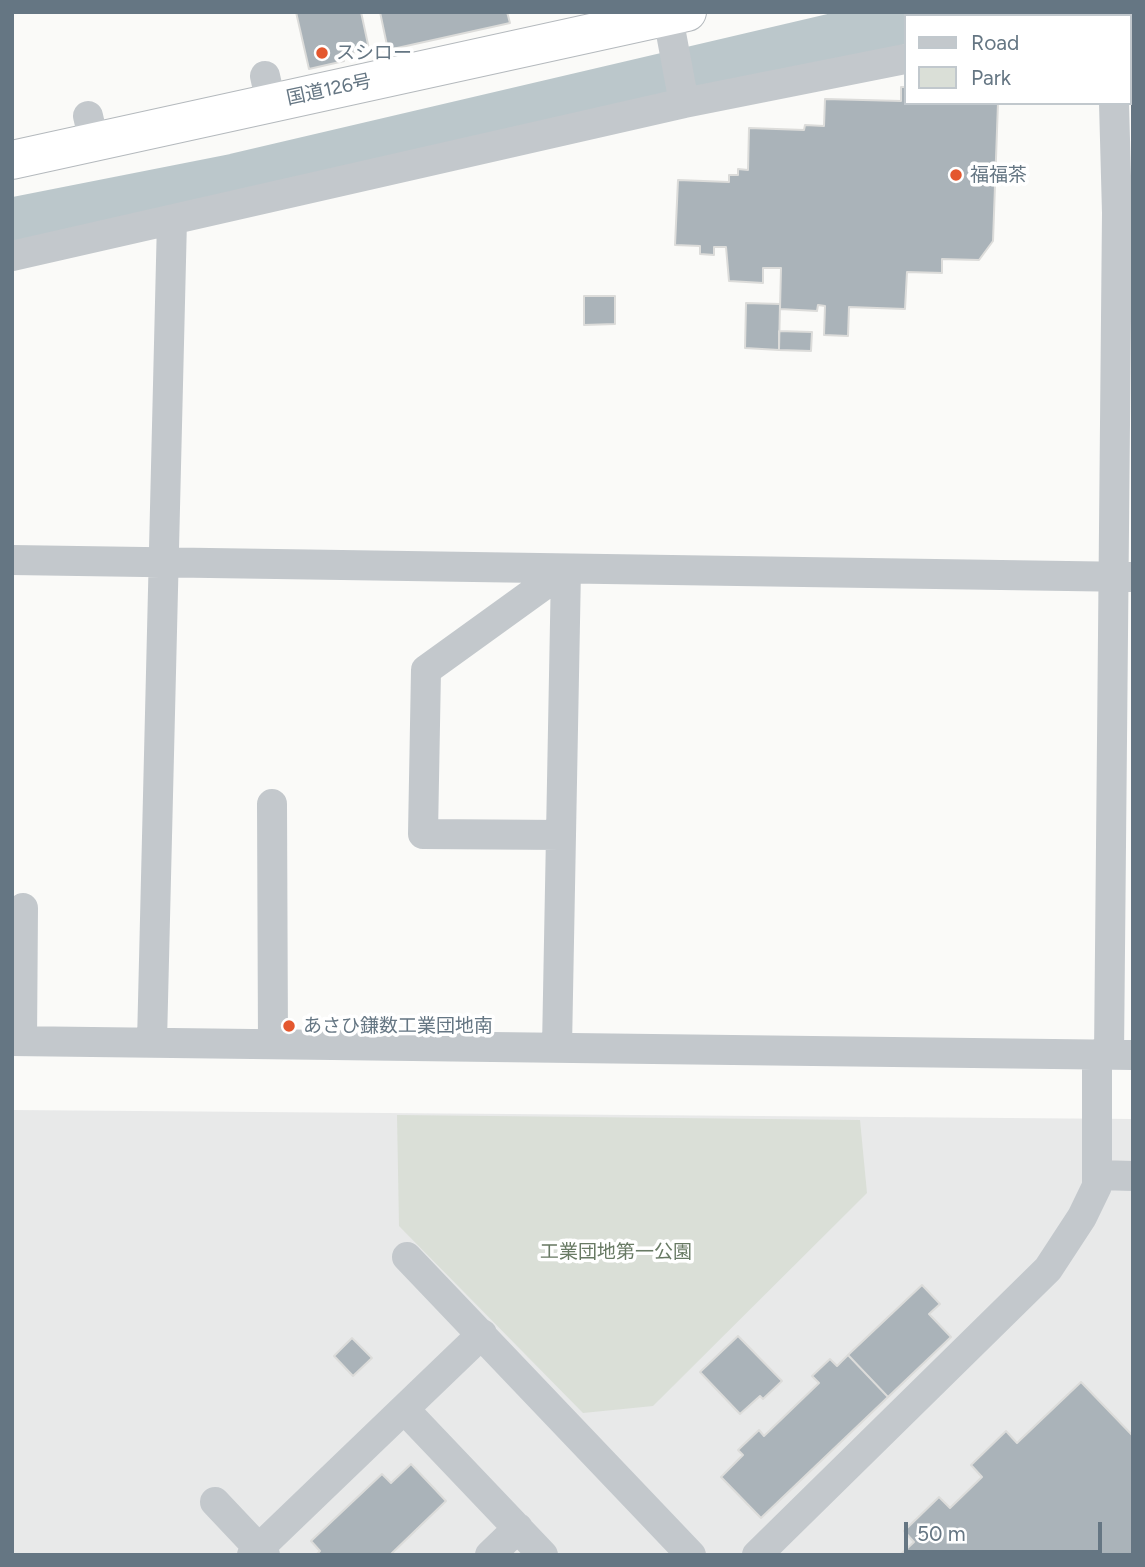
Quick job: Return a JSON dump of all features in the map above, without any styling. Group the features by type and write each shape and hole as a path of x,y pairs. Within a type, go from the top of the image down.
{"highway":[{"name":"国道126号","path":"12,160 91,129 268,89 677,14"}],"street":[{"path":"1112,14 1127,12"},
{"path":"677,14 684,103"},
{"path":"12,256 684,103 904,59"},
{"path":"757,1555 1048,1269 1082,1217 1097,1186 1113,1055 1123,577 1125,211 1114,105"},
{"path":"152,1042 172,220"},
{"path":"12,560 1123,577"},
{"path":"561,835 423,834 425,711 426,670 566,569"},
{"path":"557,1047 566,569"},
{"path":"272,804 273,1044"},
{"path":"23,908 17,1041 1113,1055"},
{"path":"1098,1175 1133,1176"},
{"path":"407,1256 691,1555"},
{"path":"215,1502 259,1553 482,1334"},
{"path":"404,1409 543,1555"},
{"path":"490,1555 518,1528"}],"shaded area":[{"path":"12,1110 1133,1119 1133,1555 12,1555"}],"green space":[{"name":"工業団地第一公園","path":"397,1115 860,1120 867,1193 653,1406 583,1413 399,1226"}],"building":[{"path":"296,12 361,12 369,49 342,55 344,61 309,69"},
{"path":"380,12 507,12 510,23 388,50"},
{"path":"901,87 904,87 904,105 998,105 993,241 979,260 942,259 942,273 907,272 905,309 849,307 848,336 824,335 825,306 818,305 817,311 780,309 781,268 763,268 763,283 729,281 726,247 714,247 714,255 700,254 700,246 675,245 678,180 729,182 729,175 738,175 738,169 748,170 749,128 804,130 805,125 824,126 825,99 901,101"},
{"path":"584,296 615,296 615,324 584,325"},
{"path":"746,303 780,304 779,350 745,348"},
{"path":"779,331 812,332 811,351 779,350"},
{"path":"922,1285 940,1304 929,1314 951,1337 888,1397 848,1355"},
{"path":"738,1336 782,1381 763,1399 760,1396 740,1414 700,1372"},
{"path":"352,1338 372,1358 353,1376 334,1356"},
{"path":"848,1355 888,1397 761,1518 721,1477 743,1455 738,1450 759,1430 764,1436 819,1383 812,1376 830,1359 837,1366"},
{"path":"1081,1382 1133,1436 1133,1555 900,1555 914,1542 904,1531 939,1497 950,1508 982,1477 971,1465 1006,1431 1017,1443"},
{"path":"411,1464 446,1501 390,1555 316,1555 320,1551 311,1541 382,1474 391,1483"}],"waterway":[{"path":"12,221 235,177 904,20"}],"place":[{"name":"スシロー","path":"322,53"},
{"name":"福福茶","path":"956,175"},
{"name":"あさひ鎌数工業団地南","path":"289,1026"}]}
